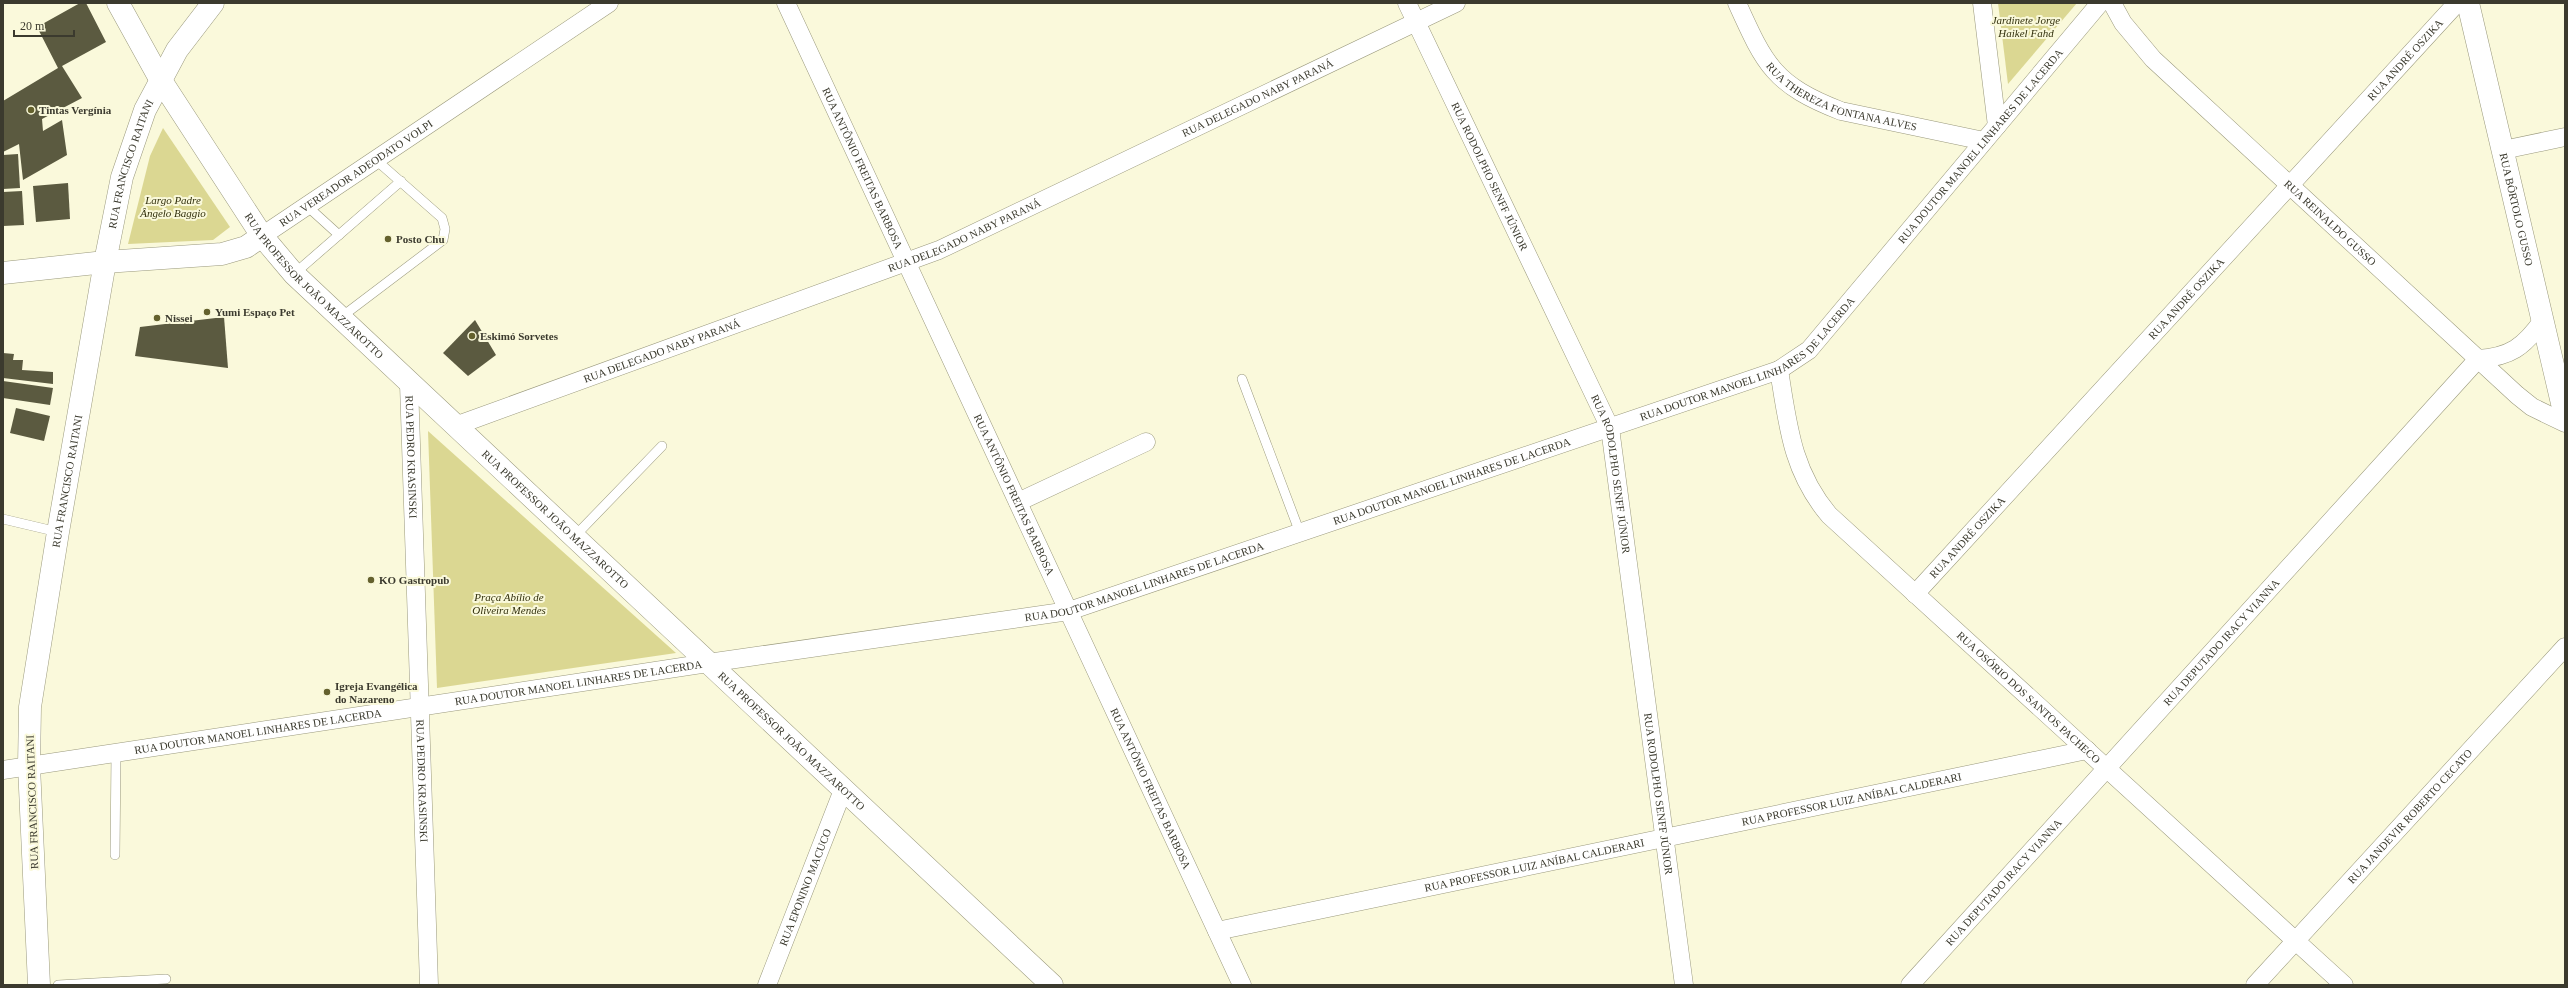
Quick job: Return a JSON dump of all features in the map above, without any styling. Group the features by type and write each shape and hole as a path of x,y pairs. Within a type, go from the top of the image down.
{"street":[{"name":"RUA PROFESSOR JOÃO MAZZAROTTO","path":"118,3 160,79 262,236 294,274 339,319 1052,985"},
{"name":"RUA FRANCISCO RAITANI","path":"39,985 29,766 31,700 58,532 105,262 122,177 145,110 160,79 177,50 213,3"},
{"name":"RUA VEREADOR ADEODATO VOLPI","path":"3,273 105,262 229,253 246,247 610,3"},
{"name":"RUA ANTÔNIO FREITAS BARBOSA","path":"786,3 1242,985"},
{"name":"RUA RODOLPHO SENFF JÚNIOR","path":"1407,3 1610,428 1684,985"},
{"name":"RUA DELEGADO NABY PARANÁ","path":"454,426 907,263 958,242 1456,3"},
{"name":"RUA THEREZA FONTANA ALVES","path":"1737,3 1760,52 1774,72 1806,95 1841,111 1984,142"},
{"path":"1982,3 1996,126"},
{"name":"RUA DOUTOR MANOEL LINHARES DE LACERDA","path":"3,770 420,708 708,663 1069,611 1780,370 1809,350 2100,3"},
{"name":"RUA REINALDO GUSSO","path":"2112,3 2123,23 2153,59 2478,359 2532,406 2565,423"},
{"name":"RUA ANDRÉ OSZIKA","path":"1915,594 2457,3"},
{"name":"RUA BÔRTOLO GUSSO","path":"2468,3 2502,150 2562,393 2565,416"},
{"path":"2502,150 2565,137"},
{"path":"2478,359 2497,358 2509,354 2523,344 2543,320"},
{"name":"RUA DEPUTADO IRACY VIANNA","path":"1910,985 2478,359"},
{"name":"RUA OSÓRIO DOS SANTOS PACHECO","path":"1780,370 1791,441 1805,482 1829,515 2344,985"},
{"name":"RUA PEDRO KRASINSKI","path":"409,384 429,985"},
{"path":"1018,502 1146,442"},
{"name":"RUA JANDEVIR ROBERTO CECATO","path":"2255,985 2565,647"},
{"name":"RUA PROFESSOR LUIZ ANÍBAL CALDERARI","path":"1217,931 2087,750"},
{"name":"RUA EPONINO MACUCO","path":"767,985 843,790"}],"lane":[{"path":"339,319 443,240 445,229 442,218 376,160"},
{"path":"294,274 401,181"},
{"path":"307,206 339,235"},
{"path":"1242,379 1300,533"},
{"path":"573,538 662,446"},
{"path":"3,519 58,532"},
{"path":"115,855 116,753"},
{"path":"58,985 166,979"}],"green space":[{"name":"Jardinete Jorge Haikel Fahd","path":"1998,3 2077,3 2008,84"},
{"name":"Largo Padre Ângelo Baggio","path":"163,128 230,227 213,240 128,244 150,156"},
{"name":"Praça Abílio de Oliveira Mendes","path":"428,431 676,653 437,688"}],"building":[{"path":"80,3 86,3 106,42 62,66 82,98 42,119 43,131 62,120 67,155 23,180 19,144 3,152 3,101 58,68 37,27"},
{"path":"18,154 20,188 3,189 3,155"},
{"path":"68,183 70,219 36,222 33,186"},
{"path":"22,191 24,225 3,226 3,192"},
{"path":"224,317 228,368 135,356 140,327"},
{"name":"Eskimó Sorvetes","path":"475,320 496,355 468,376 443,353"},
{"path":"3,353 14,354 13,360 23,360 22,370 53,372 53,384 3,378"},
{"path":"3,381 53,388 50,405 3,398"},
{"path":"16,408 50,416 44,441 10,433"}],"place":[{"name":"Tintas Vergínia","path":"31,110"},
{"name":"Posto Chu","path":"388,239"},
{"name":"Yumi Espaço Pet","path":"207,312"},
{"name":"Nissei","path":"157,318"},
{"name":"Eskimó Sorvetes","path":"472,336"},
{"name":"KO Gastropub","path":"371,580"},
{"name":"Igreja Evangélica do Nazareno","path":"327,692"}]}
